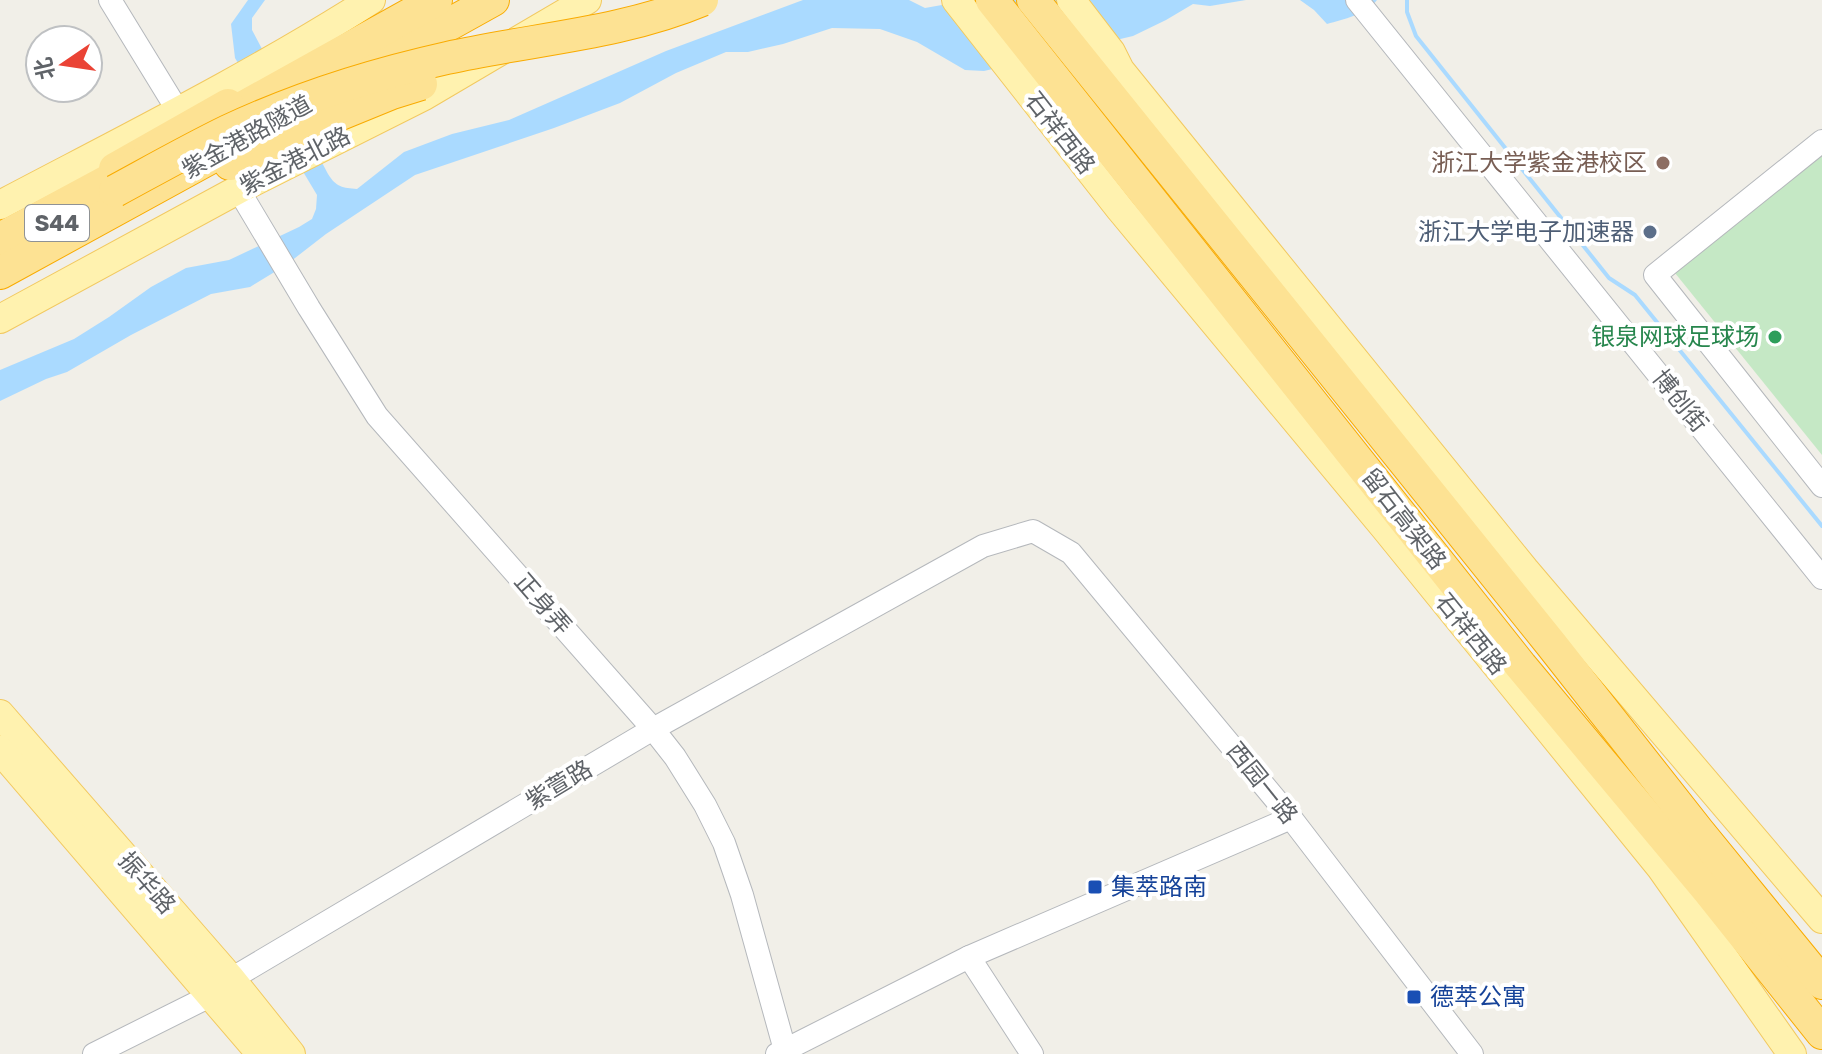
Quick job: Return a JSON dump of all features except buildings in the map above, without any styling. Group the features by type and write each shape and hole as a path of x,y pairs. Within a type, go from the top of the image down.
{"highway":[{"path":"110,182 408,0"},
{"name":"紫金港路隧道","path":"0,239 436,0"},
{"name":"紫金港路隧道","path":"0,273 493,0"},
{"path":"110,182 298,101 363,79 450,57 640,21 702,0"},
{"name":"留石高架路","path":"992,0 1521,666 1708,890 1822,1033"},
{"name":"留石高架路","path":"1033,0 1099,59 1551,644 1822,983"},
{"path":"0,291 193,183 318,123 392,93 603,29"},
{"name":"S44","path":"0,231 110,182"},
{"name":"S44","path":"0,254 110,182"},
{"path":"1740,883 1789,916 1822,956"},
{"path":"1708,890 1781,1014 1813,1054"}],"main road":[{"path":"0,205 178,111 371,0"},
{"name":"紫金港北路","path":"0,319 238,189 424,96 587,0"},
{"name":"石祥西路","path":"956,0 1120,209 1385,528 1661,868 1792,1054"},
{"path":"1071,0 1099,59 1120,70 1525,570 1822,919"},
{"name":"振华路","path":"0,714 221,987 261,1054"},
{"name":"振华路","path":"0,750 221,987 291,1054"}],"street":[{"path":"110,0 178,111"},
{"name":"博创街","path":"1357,0 1822,578"},
{"path":"1822,141 1655,275 1822,486"},
{"name":"正身弄","path":"238,189 377,416 653,729 698,793 724,843 742,895 781,1052"},
{"name":"紫萱路","path":"94,1054 221,987 653,729 983,546 1033,531"},
{"name":"西园一路","path":"1033,531 1071,553 1291,818 1472,1054"},
{"path":"781,1052 969,957 1291,818"},
{"path":"969,957 1032,1054"}],"green space":[{"name":"银泉网球足球场","path":"1822,154 1822,455 1675,273"}],"water":[{"path":"248,0 265,0 252,18 252,30 328,174 340,186 357,189 404,152 452,134 509,120 666,51 803,0 909,0 925,8 970,0 1246,0 1210,6 1193,4 1133,36 984,71 965,70 917,42 880,29 832,28 748,52 726,52 676,73 620,103 415,175 250,287 211,294 67,372 0,401 0,370 74,339 151,287 186,268 229,260 312,219 317,195 235,58 231,24"},
{"path":"1300,0 1377,0 1360,13 1327,24"}],"waterway":[{"path":"1407,0 1407,12 1416,36 1609,278 1635,295 1822,526"}],"place":[{"name":"浙江大学紫金港校区","path":"1663,163"},
{"name":"浙江大学电子加速器","path":"1650,232"},
{"name":"银泉网球足球场","path":"1775,337"},
{"name":"集萃路南","path":"1095,887"},
{"name":"德萃公寓","path":"1414,997"}]}
